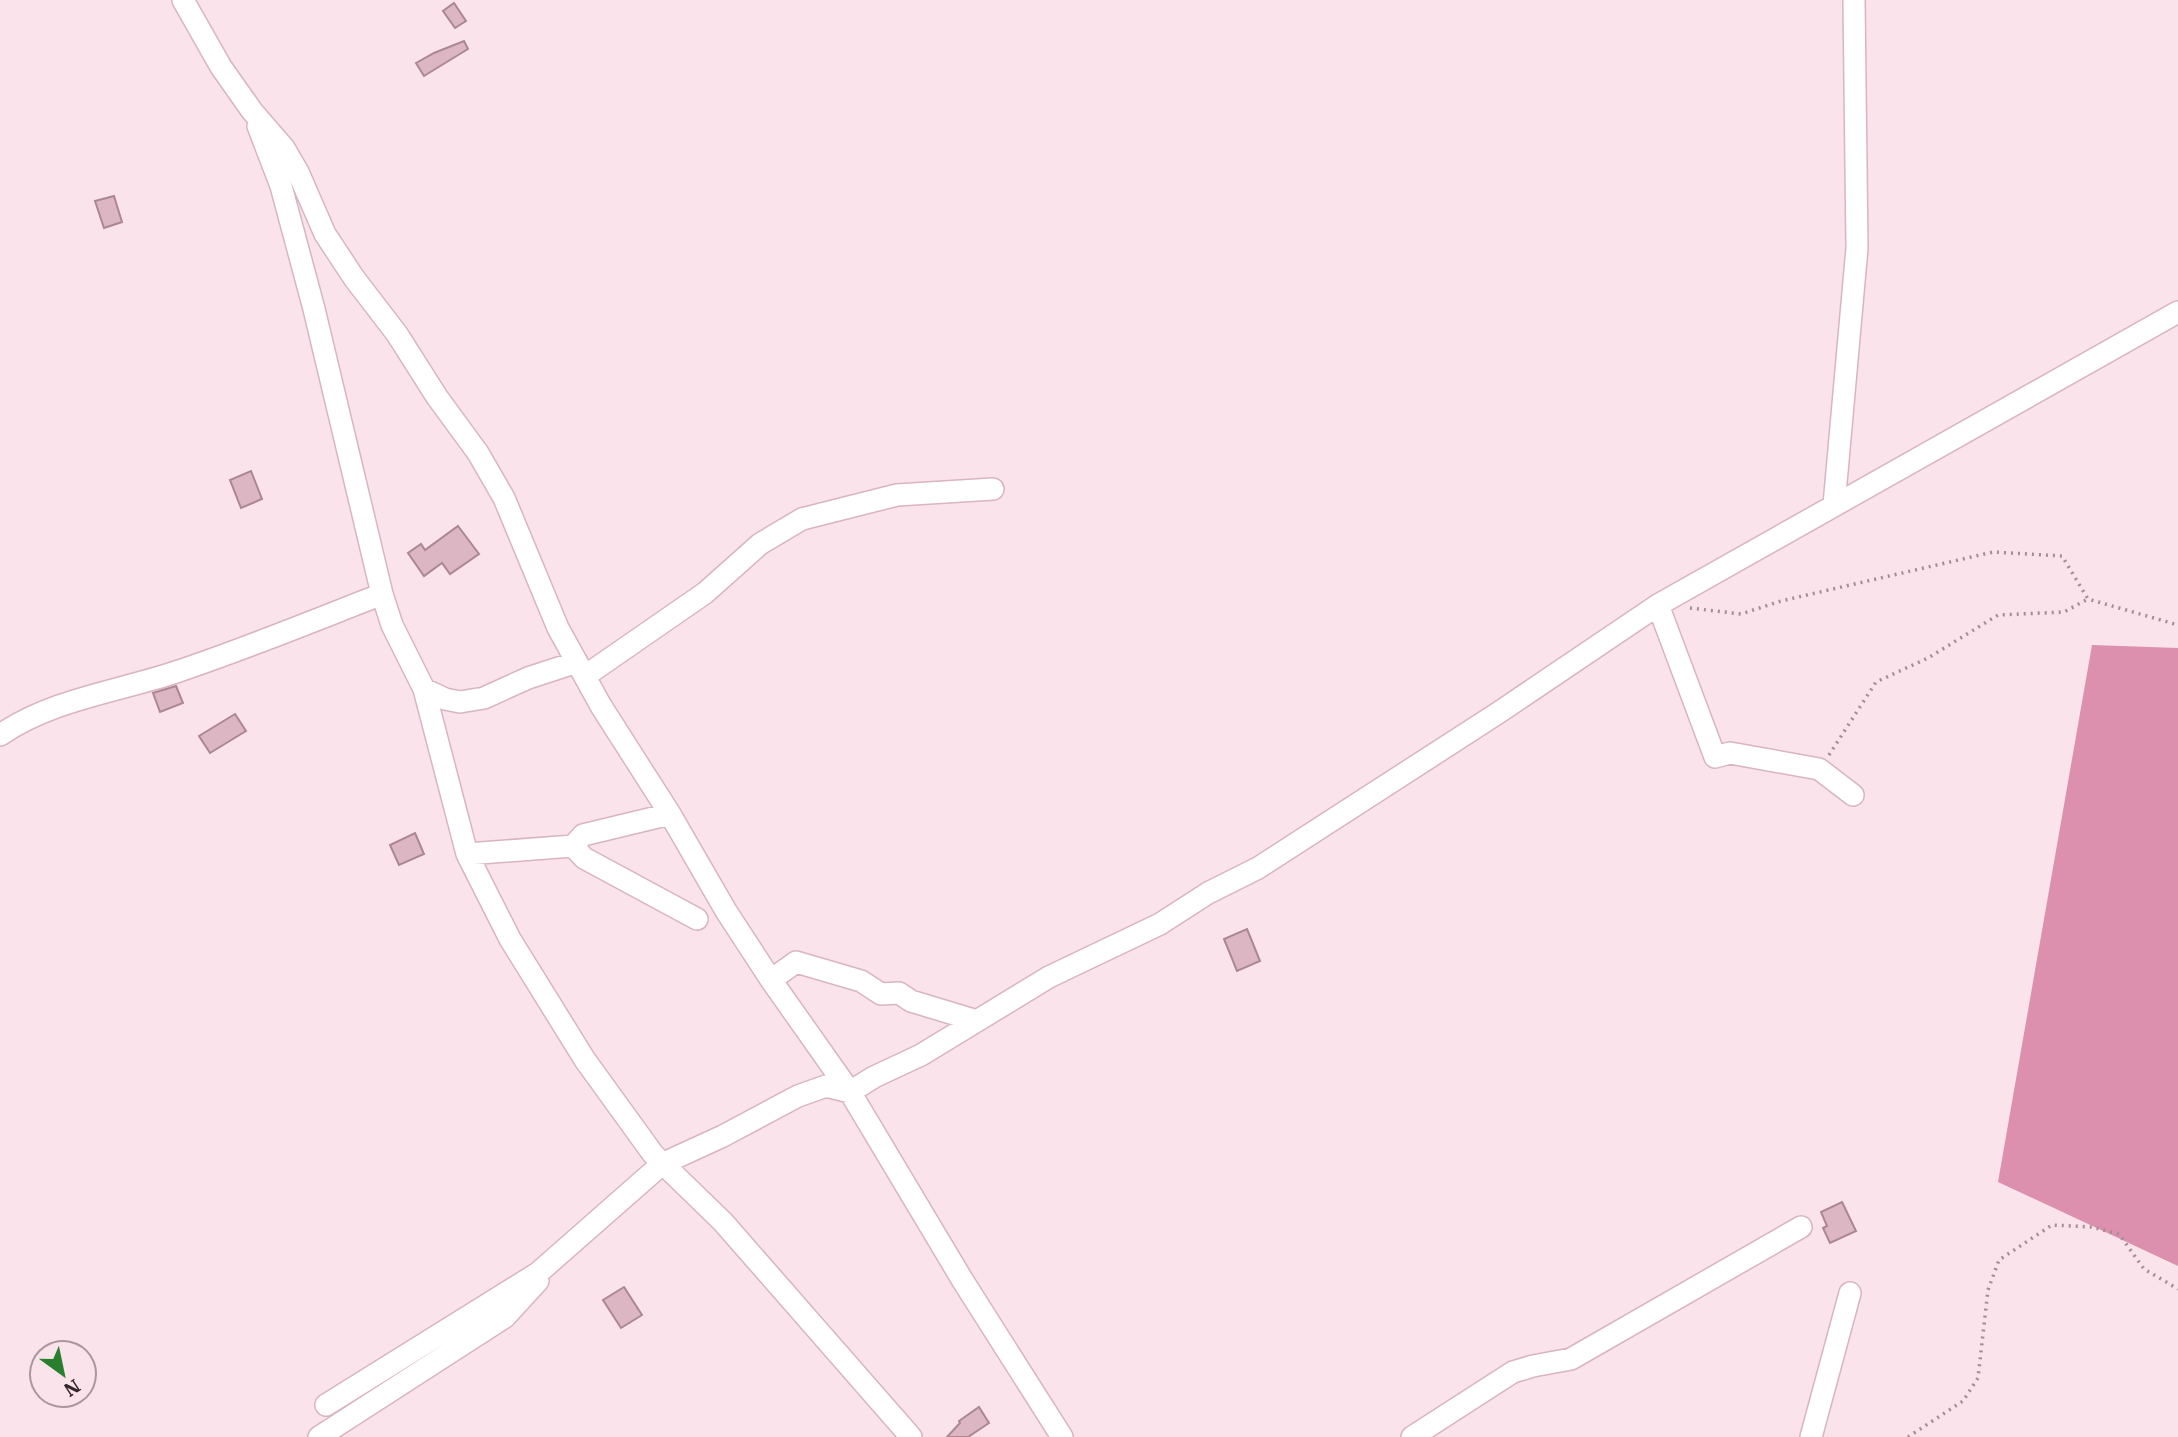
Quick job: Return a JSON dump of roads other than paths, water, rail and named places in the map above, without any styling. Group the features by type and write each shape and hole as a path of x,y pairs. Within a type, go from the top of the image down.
{"street":[{"path":"183,0 221,67 252,111 284,148 298,172 325,234 478,453 504,498 558,628 581,669 726,911 850,1092 963,1281 1062,1437"},
{"path":"1834,505 1857,248 1854,0"},
{"path":"252,111 281,186 314,309 382,594 392,625 424,689 467,854 510,939 578,1049 662,1164 723,1222 911,1437"},
{"path":"326,1405 538,1273 662,1164 798,1096 826,1086 850,1092 920,1055 1049,978 1160,924 1208,893 1227,886 1283,853 1658,605 2178,312"},
{"path":"424,689 445,699 460,702 484,698 528,678 581,669 705,593 760,544 802,519 897,495 993,489"},
{"path":"0,735 20,721 46,710 195,665 382,594"},
{"path":"1658,605 1715,757 1730,753 1819,769 1853,795"},
{"path":"467,854 573,846 583,835 670,814"},
{"path":"573,846 584,858 697,919"},
{"path":"771,980 796,962 862,981 881,994 899,993 911,1001 977,1021"},
{"path":"1412,1437 1513,1372 1571,1360 1801,1227"},
{"path":"319,1437 505,1317 570,1245"},
{"path":"1811,1437 1850,1293"}]}
